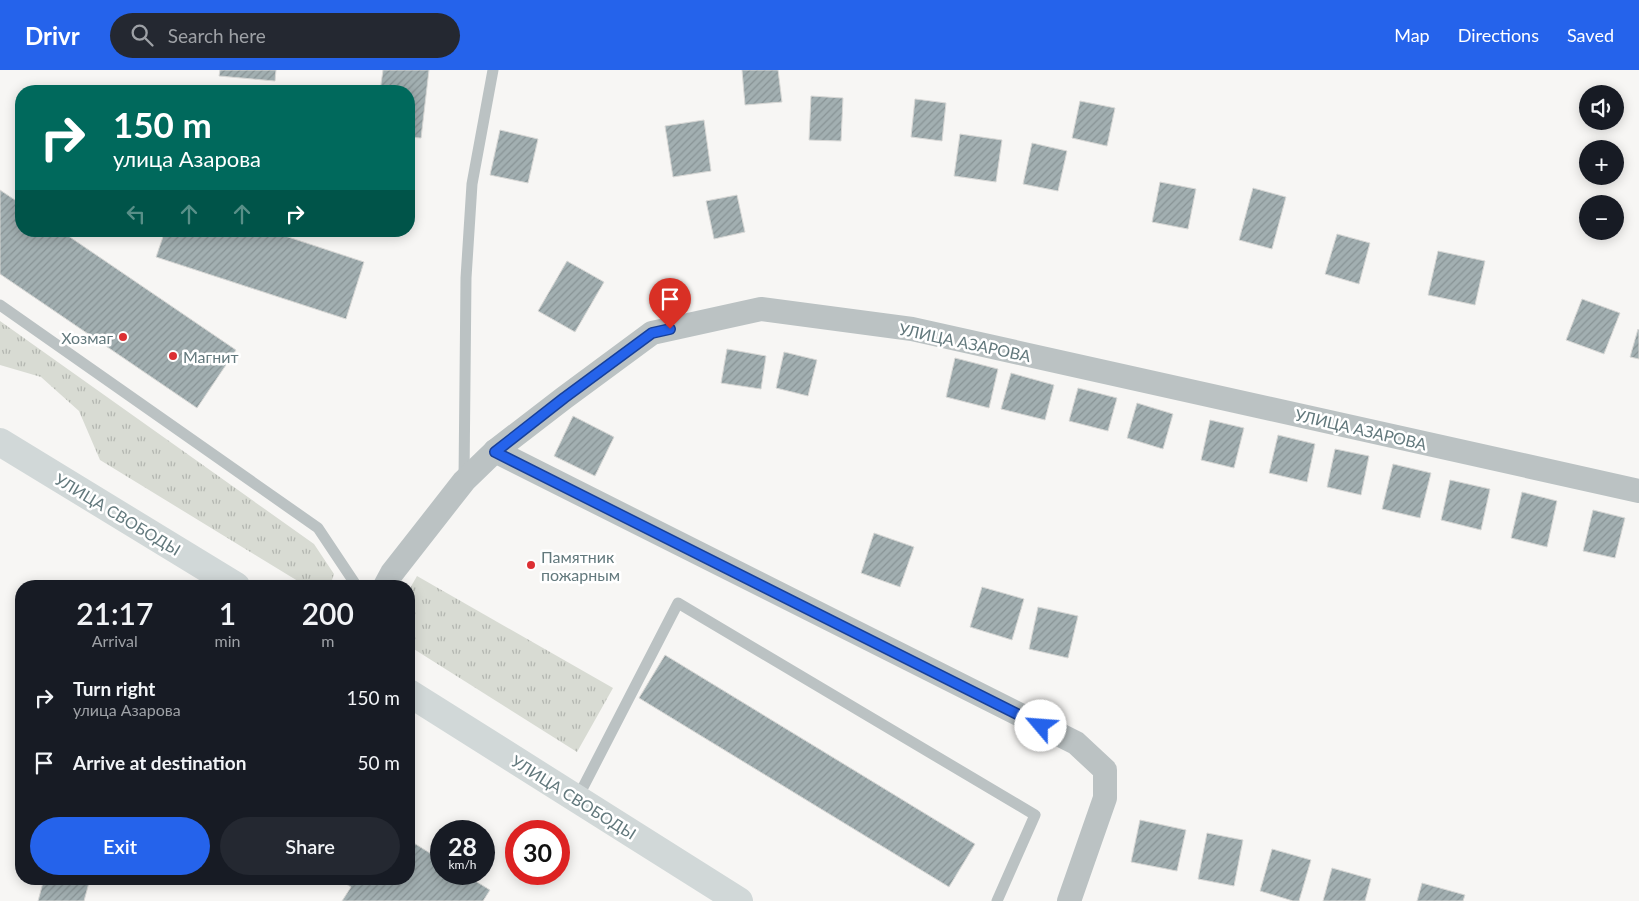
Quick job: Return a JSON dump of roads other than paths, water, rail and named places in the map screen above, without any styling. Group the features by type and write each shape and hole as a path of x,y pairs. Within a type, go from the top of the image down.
{"street":[{"name":"УЛИЦА АЗАРОВА","path":"388,580 464,480 495,452 564,398 652,333 761,309 912,329 1639,491"},
{"name":"УЛИЦА СВОБОДЫ","path":"0,442 226,580"},
{"path":"495,452 1076,743 1105,770 1105,798 1069,901"},
{"name":"УЛИЦА СВОБОДЫ","path":"415,697 739,901"}],"lane":[{"path":"464,480 466,278 472,184 493,70"},
{"path":"0,305 318,528 353,580"},
{"path":"577,799 678,603 1035,816 997,901"}],"place":[{"name":"Хозмаг","path":"123,337"},
{"name":"Магнит","path":"173,356"},
{"name":"Памятник пожарным","path":"531,565"}]}
